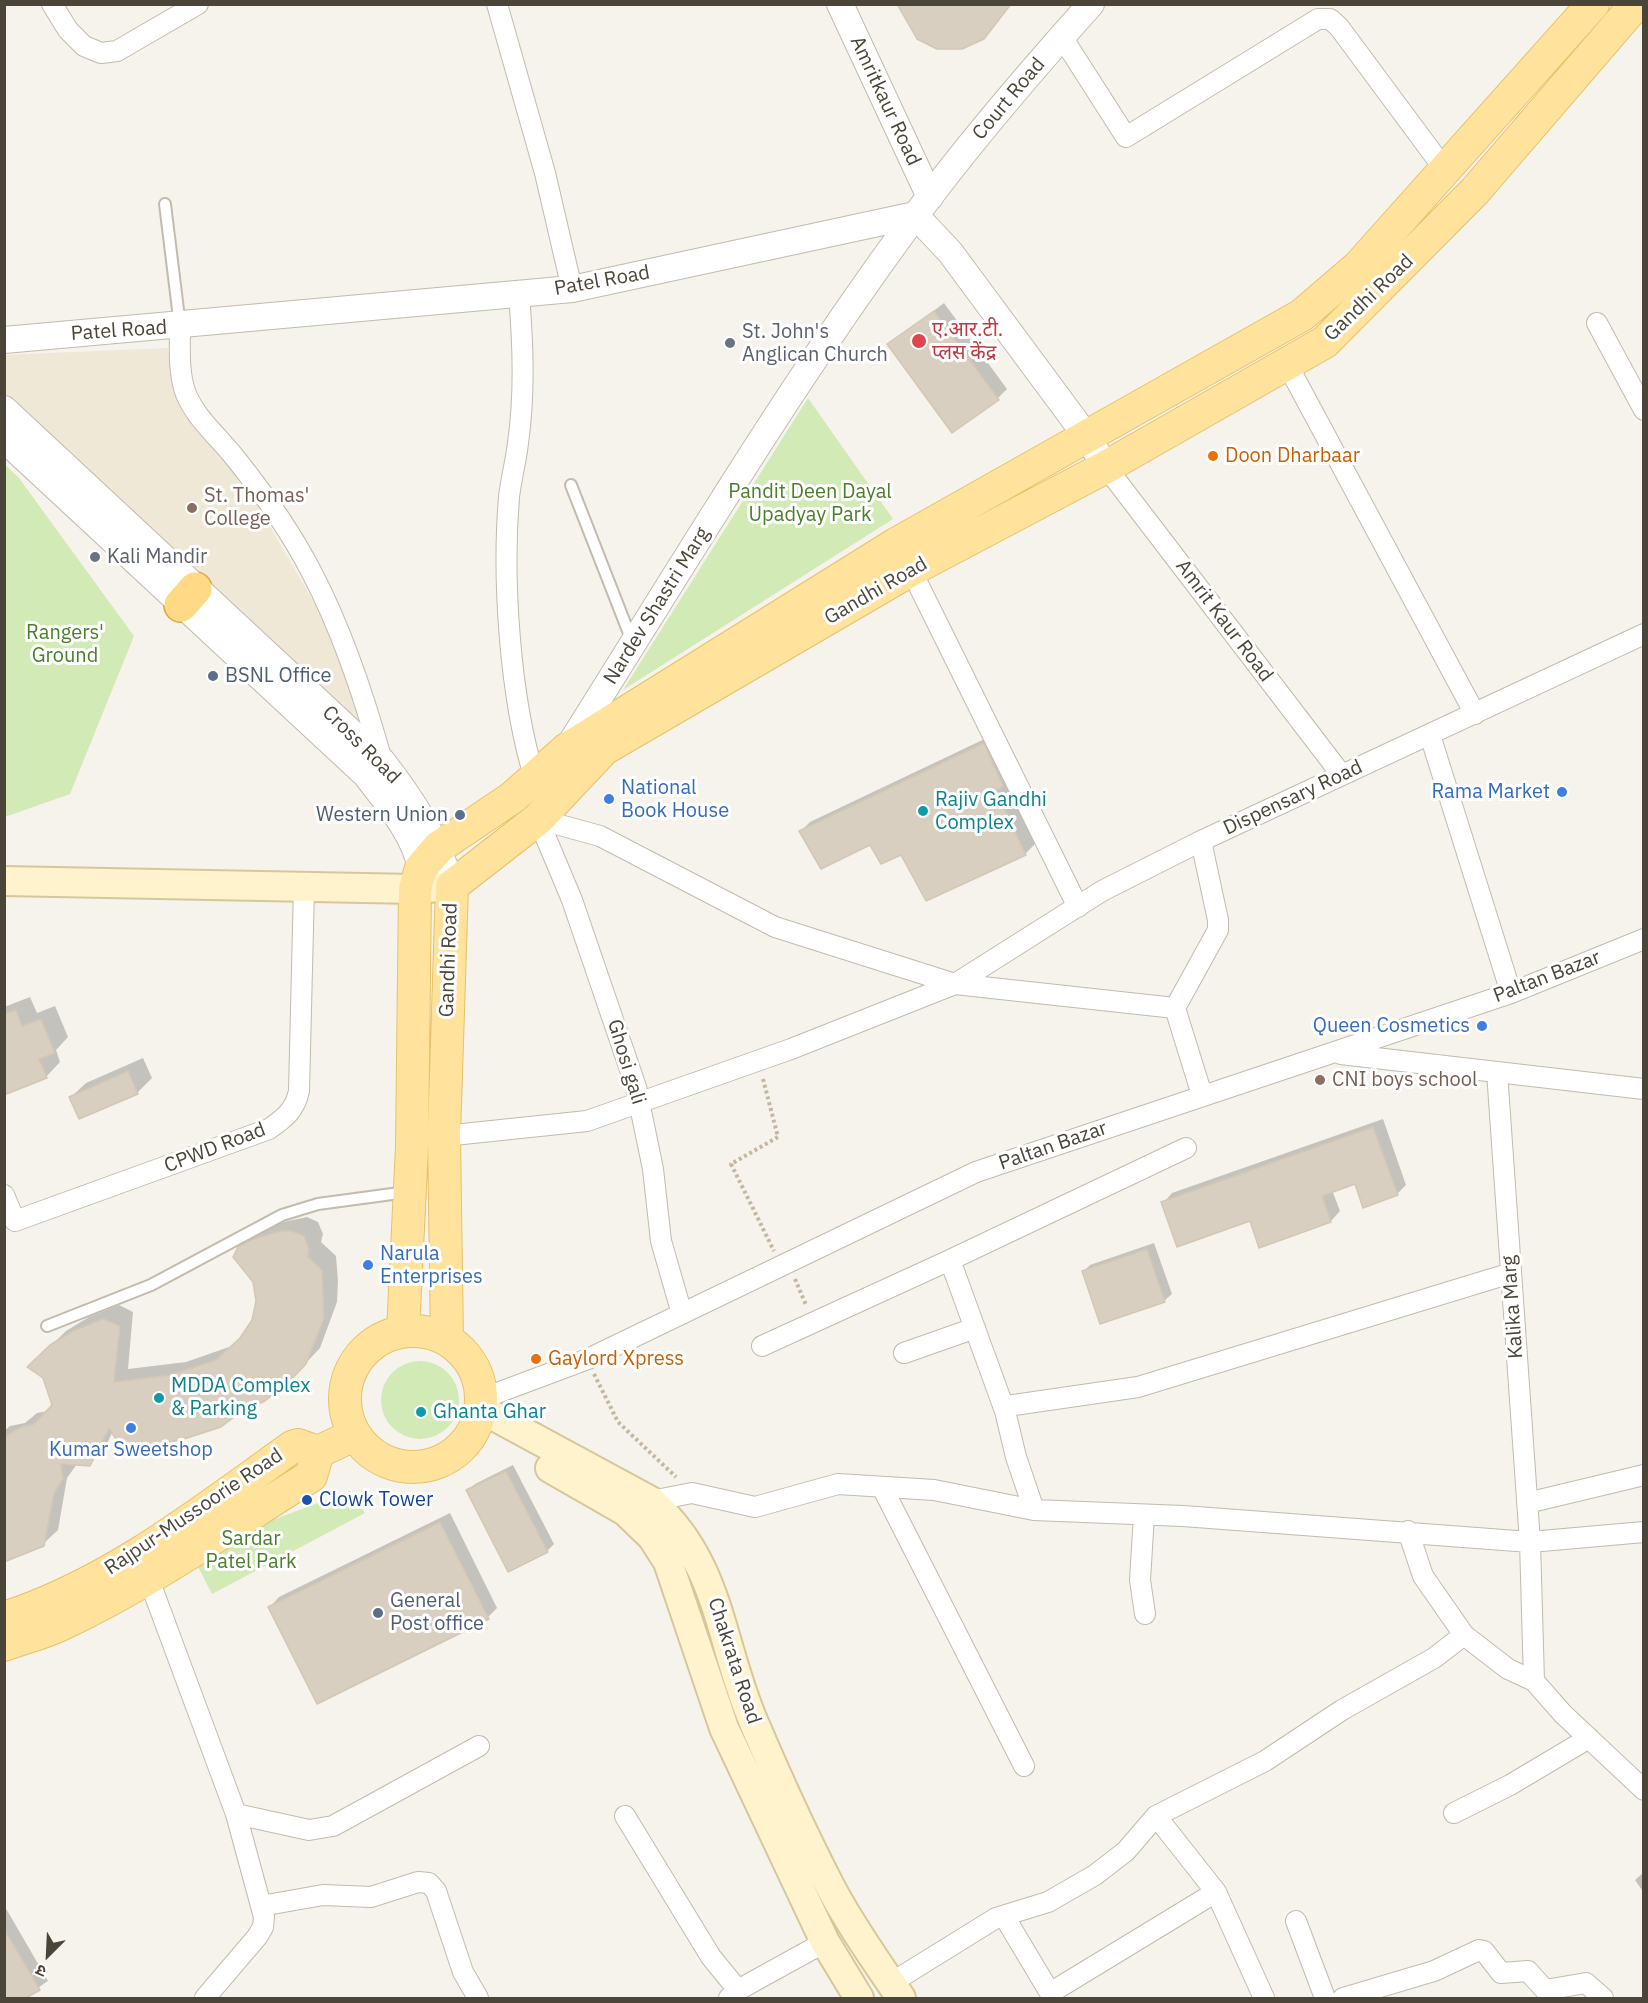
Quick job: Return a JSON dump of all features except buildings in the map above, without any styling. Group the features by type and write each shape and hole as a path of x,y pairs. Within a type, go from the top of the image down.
{"main road":[{"name":"Gandhi Road","path":"403,1331 425,868 513,797 567,749 896,544 1302,315 1358,267 1593,4"},
{"name":"Gandhi Road","path":"447,1340 444,1136 452,886 538,819 604,749 911,570 1106,467 1325,342 1467,199 1636,4"},
{"path":"4,881 304,887 425,868 452,886"},
{"path":"403,1331 425,1332 447,1340 461,1351 472,1365 479,1381 479,1411 465,1443 449,1457 429,1466 408,1467 386,1462 368,1451 354,1434 346,1414 344,1391 350,1370 363,1351 381,1338 403,1331"},
{"name":"Chakrata Road","path":"479,1411 651,1500 673,1521 693,1549 711,1591 753,1723 830,1888 896,1990"},
{"name":"Chakrata Road","path":"479,1411 625,1510 652,1537 669,1562 724,1728 825,1942 859,1998"},
{"path":"318,1452 354,1434"},
{"name":"Rajpur-Mussoorie Road","path":"4,1618 38,1607 135,1556 292,1447 298,1445 318,1452 311,1476 148,1576 58,1626 4,1645"}],"street":[{"path":"52,4 68,30 84,46 101,52 117,51 198,4"},
{"path":"497,4 545,173 572,289"},
{"name":"Amritkaur Road","path":"840,4 923,206"},
{"name":"Court Road","path":"923,206 1008,97 1091,4"},
{"path":"1062,37 1126,137 1318,19 1330,19 1445,170"},
{"path":"923,206 950,252 1087,437 1106,467"},
{"name":"Patel Road","path":"4,340 572,289 923,206"},
{"name":"Nardev Shastri Marg","path":"567,749 782,409 923,206"},
{"path":"519,294 524,376 519,442 509,496 507,584 522,739 534,776"},
{"path":"1597,323 1644,410"},
{"path":"180,326 180,363 185,392 197,414 236,457 278,515 312,573 348,651 366,700 382,761"},
{"path":"1287,364 1475,714"},
{"name":"Cross Road","path":"4,410 366,775 397,816 425,868"},
{"name":"Cross Road","path":"4,439 382,761 415,804 425,868"},
{"name":"Amrit Kaur Road","path":"1106,467 1341,774"},
{"path":"911,570 1078,907"},
{"name":"Dispensary Road","path":"444,1136 587,1120 758,1060 955,984 1078,907 1201,841 1644,634"},
{"path":"1430,735 1511,993"},
{"path":"538,819 600,836 775,927 955,984 1175,1008"},
{"name":"Ghosi gali","path":"538,819 572,900 639,1103 653,1169 661,1241 682,1314"},
{"path":"1201,841 1218,920 1218,930 1175,1008 1202,1095"},
{"path":"425,868 452,886"},
{"name":"CPWD Road","path":"4,1195 15,1221 269,1129 284,1119 296,1106 299,1091 304,887"},
{"name":"Paltan Bazar","path":"479,1411 976,1172 1511,993 1644,939"},
{"path":"1336,1053 1644,1089"},
{"name":"Kalika Marg","path":"1497,1072 1530,1542 1534,1681"},
{"path":"762,1346 1186,1148"},
{"path":"950,1260 1005,1411 1016,1457 1034,1510"},
{"path":"1005,1411 1007,1406 1138,1387 1511,1273"},
{"path":"904,1353 975,1328"},
{"path":"1527,1503 1644,1475"},
{"path":"651,1500 692,1492 755,1508 830,1485 934,1490 1034,1510 1408,1531 1530,1542 1644,1532"},
{"path":"882,1487 1024,1766"},
{"path":"1144,1515 1140,1580 1145,1614"},
{"path":"1408,1531 1424,1576 1464,1635 1508,1669 1534,1681 1644,1790"},
{"path":"148,1576 236,1814 261,1906 263,1927 257,1937 205,1998"},
{"path":"896,1990 1004,1916 1048,1902 1095,1875 1126,1851 1156,1816 1265,1761 1342,1710 1434,1658 1464,1635"},
{"path":"1454,1813 1510,1785 1589,1738"},
{"path":"236,1814 309,1830 333,1826 479,1746"},
{"path":"625,1816 733,1994 825,1942"},
{"path":"1156,1816 1216,1892 1264,1998"},
{"path":"261,1906 323,1894 371,1898 418,1882 429,1883 436,1891 463,1972 478,1998"},
{"path":"1004,1916 1052,1996 1216,1892"},
{"path":"1296,1922 1325,1998"},
{"path":"1343,1998 1434,1971 1479,1950 1484,1951 1501,1973 1528,1971 1545,1990 1586,1983 1603,1998"}],"lane":[{"path":"165,204 180,326"},
{"path":"571,485 633,644"},
{"path":"46,1326 151,1285 282,1215 318,1204 410,1192"}],"path":[{"path":"758,1060 778,1137 731,1164 814,1322"},
{"path":"588,1359 618,1422 692,1492"}],"shaded area":[{"name":"St. Thomas' College","path":"167,348 324,620 361,722 294,667 5,395 4,355"}],"green space":[{"name":"Pandit Deen Dayal Upadyay Park","path":"808,398 893,519 623,690"},
{"name":"Rangers' Ground","path":"4,464 19,478 134,636 70,794 5,817"},
{"path":"420,1361 435,1364 448,1372 456,1385 459,1400 456,1415 448,1428 435,1436 420,1439 405,1436 392,1428 384,1415 381,1400 384,1385 392,1372 405,1364"},
{"name":"Sardar Patel Park","path":"350,1491 365,1513 212,1594 195,1561 243,1531"}],"place":[{"name":"ए.आर.टी. प्लस केंद्र","path":"919,341"},
{"name":"St. John's Anglican Church","path":"730,343"},
{"name":"Doon Dharbaar","path":"1213,456"},
{"name":"St. Thomas' College","path":"192,508"},
{"name":"Kali Mandir","path":"95,557"},
{"name":"BSNL Office","path":"213,676"},
{"name":"Rama Market","path":"1562,792"},
{"name":"National Book House","path":"609,799"},
{"name":"Rajiv Gandhi Complex","path":"923,811"},
{"name":"Western Union","path":"460,815"},
{"name":"Queen Cosmetics","path":"1482,1026"},
{"name":"CNI boys school","path":"1320,1080"},
{"name":"Narula Enterprises","path":"368,1265"},
{"name":"Gaylord Xpress","path":"536,1359"},
{"name":"MDDA Complex & Parking","path":"159,1398"},
{"name":"Ghanta Ghar","path":"421,1412"},
{"name":"Kumar Sweetshop","path":"131,1428"},
{"name":"Clowk Tower","path":"307,1500"},
{"name":"General Post office","path":"378,1613"}]}
